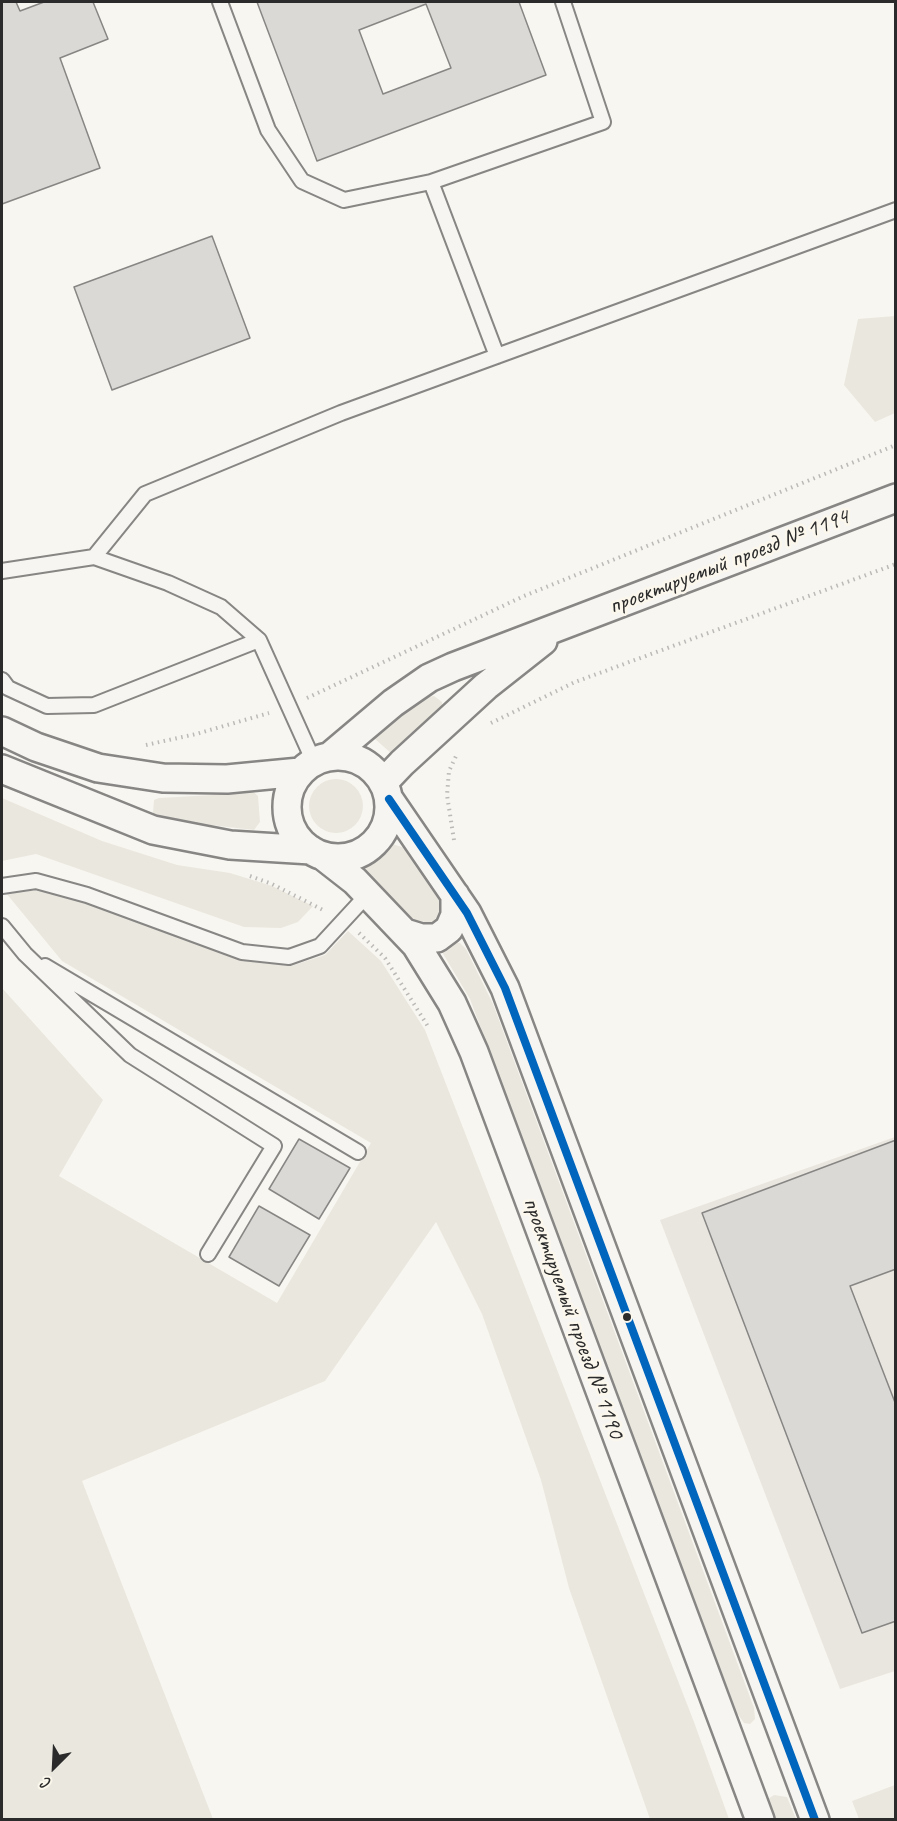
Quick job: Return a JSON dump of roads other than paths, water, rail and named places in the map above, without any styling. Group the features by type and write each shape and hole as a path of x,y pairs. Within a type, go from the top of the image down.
{"street":[{"name":"проектируемый проезд № 1194","path":"315,764 429,678 896,498"},
{"name":"проектируемый проезд № 1194","path":"386,791 402,763 486,686 563,626"},
{"path":"2,731 36,747 98,768 163,778 227,779 315,764 345,756 361,761 374,771 455,895 505,988 815,1820"},
{"path":"315,764 292,784 287,813 295,834 317,853"},
{"path":"2,769 153,830 230,845 317,853 340,858 357,855 371,846 382,833 388,817 386,791"},
{"name":"проектируемый проезд № 1190","path":"317,853 368,894 416,945 452,1003 474,1052 760,1820"},
{"path":"405,933 421,938 437,938 449,929 455,915 455,895"}],"lane":[{"path":"220,2 268,130 302,181 344,200 431,182 603,122 563,2"},
{"path":"431,182 497,356"},
{"path":"94,557 145,494 341,413 896,210"},
{"path":"2,571 94,557 168,583 220,607 259,640 315,764"},
{"path":"2,680 8,688 47,706 94,705 259,640"},
{"path":"2,885 36,881 87,895 242,952 290,957 320,946 368,894"},
{"path":"2,926 25,954 130,1055 274,1146 208,1254"},
{"path":"25,954 358,1152"}]}
